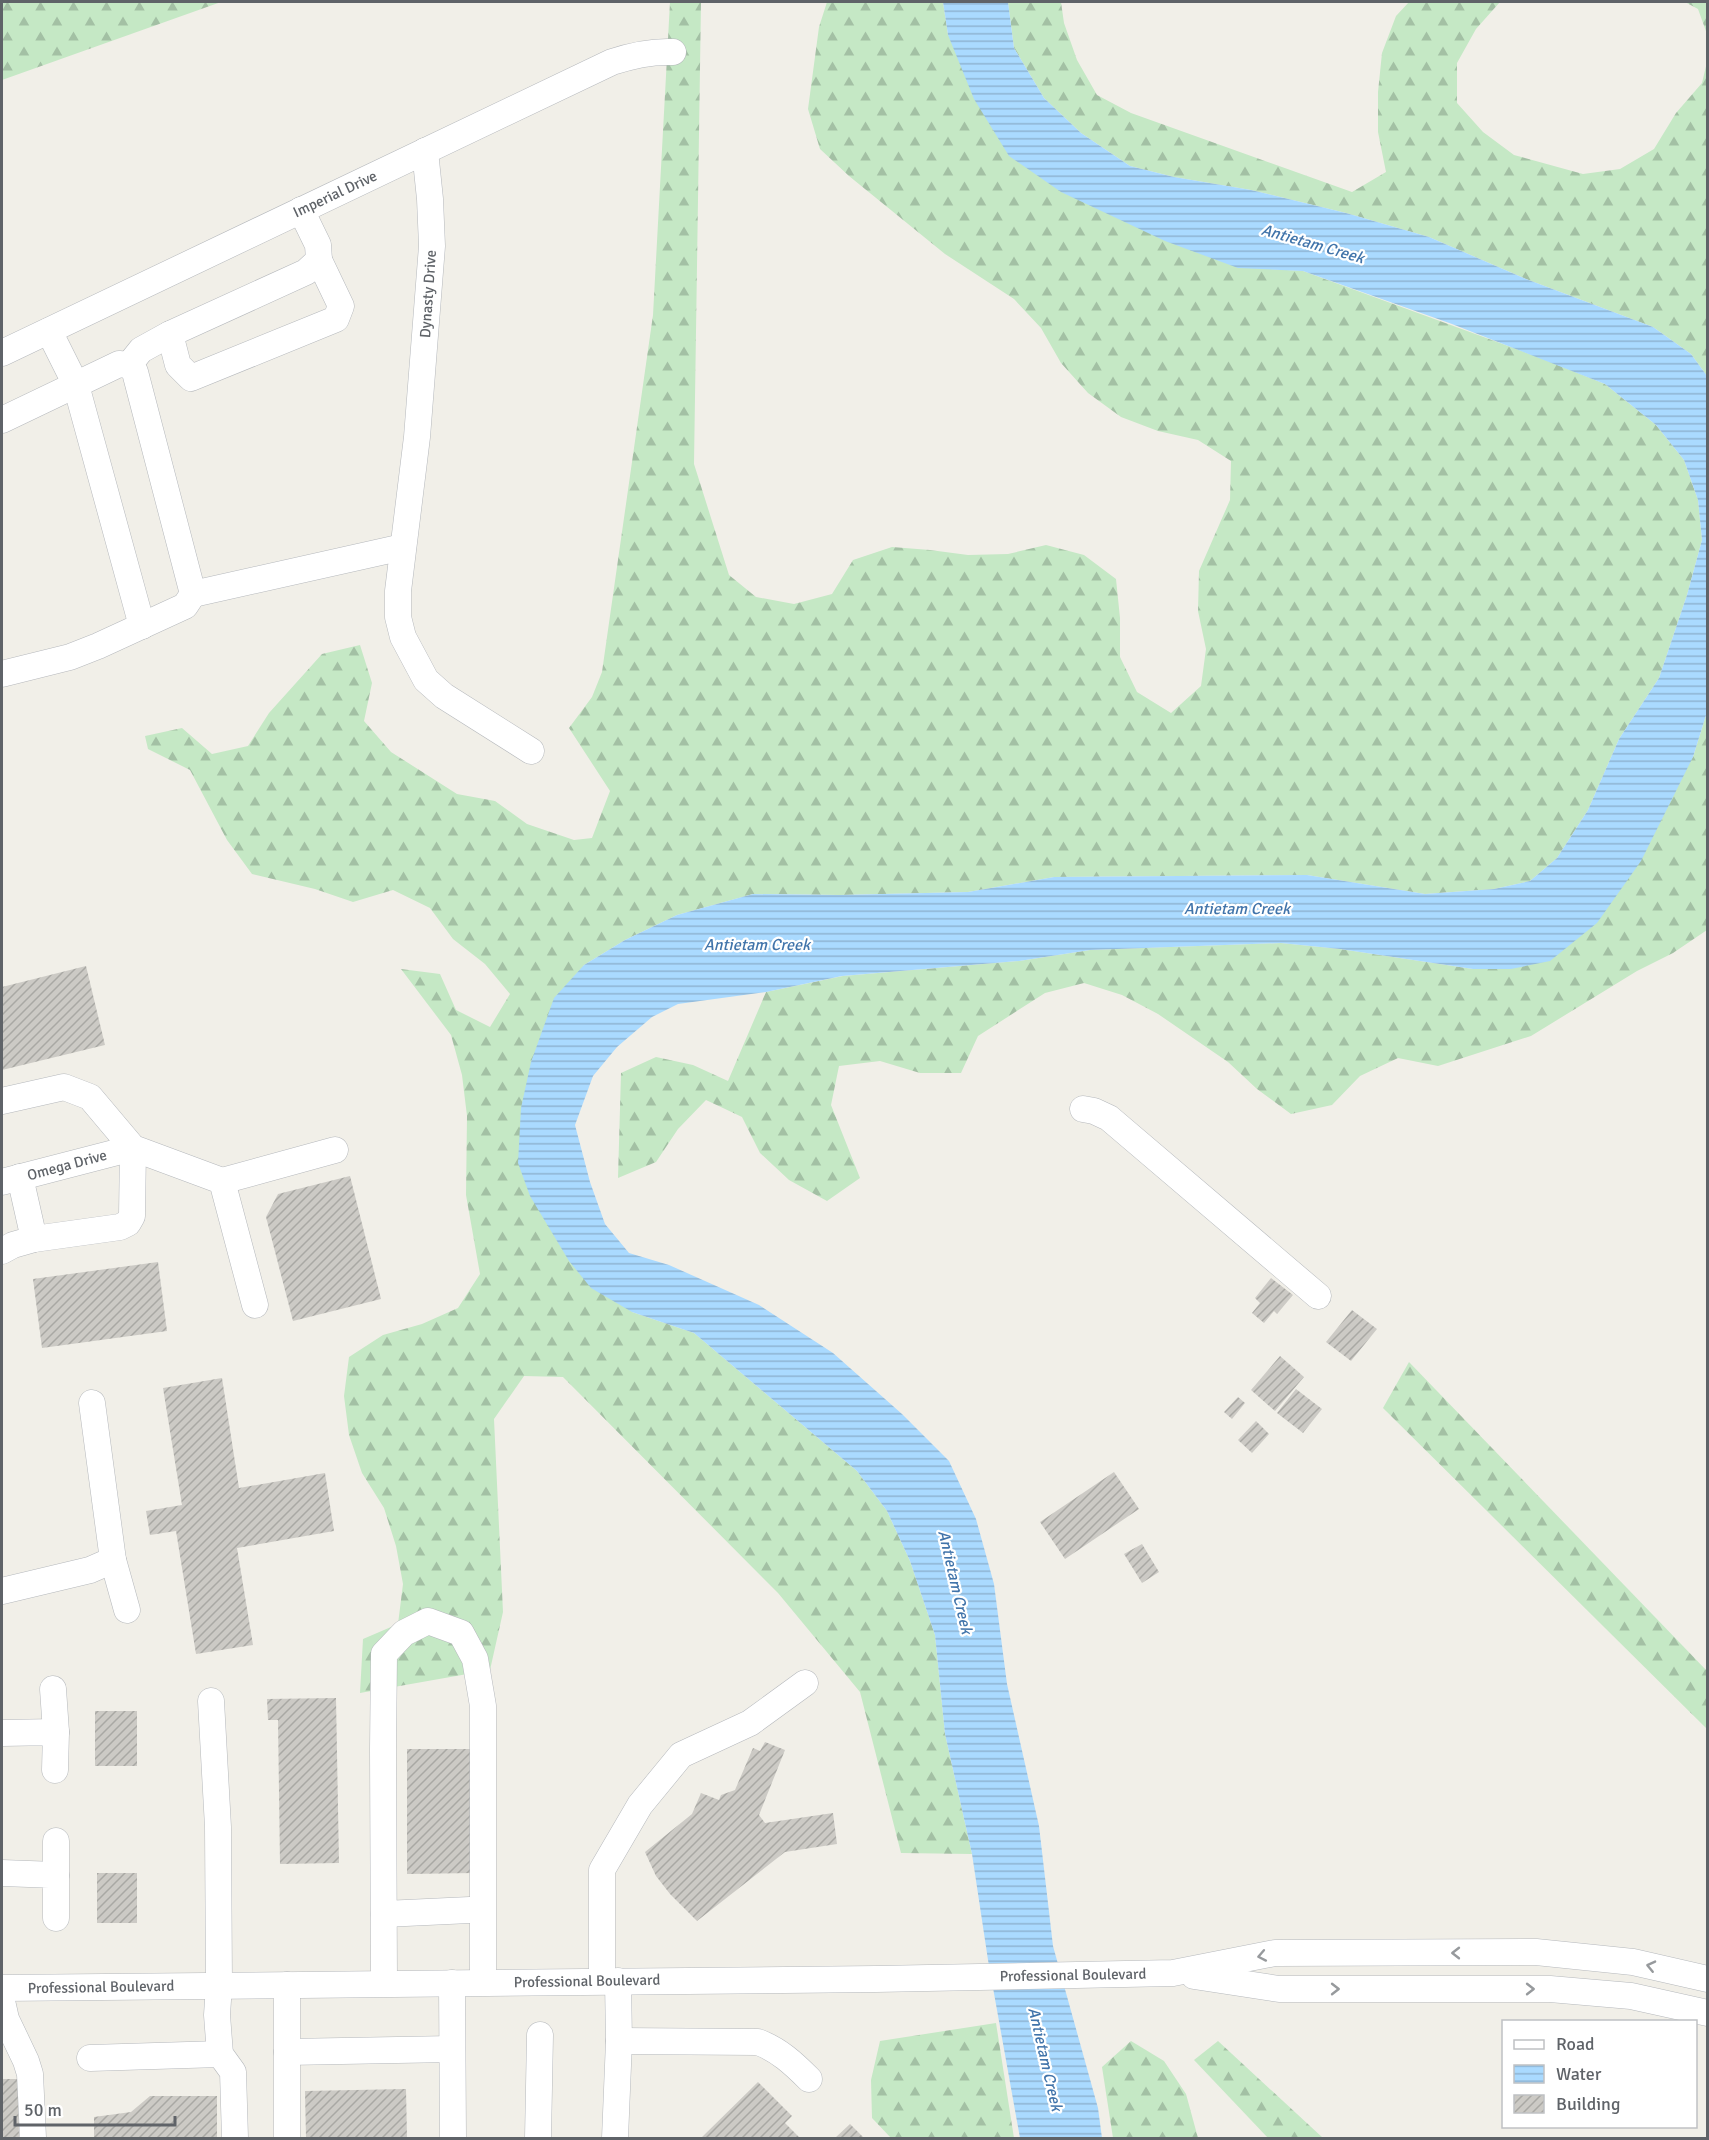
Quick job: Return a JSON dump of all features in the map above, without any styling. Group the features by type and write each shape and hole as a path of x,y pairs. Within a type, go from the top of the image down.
{"street":[{"name":"Imperial Drive","path":"2,353 612,62 656,51 673,52"},
{"name":"Dynasty Drive","path":"425,151 432,246 417,437 398,591 398,617 402,638 426,680 444,696 531,751"},
{"path":"170,334 178,364 191,378 336,319 341,306 320,260 318,245 301,210"},
{"path":"129,365 141,350 170,334 306,272 320,260"},
{"path":"49,331 76,385 142,626"},
{"path":"2,420 119,364 129,365 135,372 193,594"},
{"path":"2,674 70,657 185,606 193,594 403,547"},
{"path":"2,1101 64,1087 90,1096 133,1148 222,1181 334,1150"},
{"path":"1083,1109 1109,1118 1318,1296"},
{"path":"2,1251 34,1239 120,1227 128,1223 132,1216 133,1148"},
{"name":"Omega Drive","path":"11,1180 133,1148"},
{"path":"11,1180 34,1239"},
{"path":"222,1181 255,1305"},
{"path":"92,1404 113,1560 127,1610"},
{"path":"2,1591 90,1570 113,1560"},
{"path":"384,1983 384,1654 404,1633 428,1621 461,1633 475,1659 483,1706 483,1982"},
{"path":"615,2139 619,2041 610,1981 602,1870 640,1805 681,1755 750,1723 805,1683"},
{"path":"54,1689 55,1770"},
{"path":"211,1701 218,1827 219,1985 217,2015 219,2054 233,2073 235,2139"},
{"path":"2,1733 56,1732"},
{"path":"56,1841 56,1918"},
{"path":"2,1873 56,1875"},
{"path":"384,1914 470,1910"},
{"name":"Professional Boulevard","path":"2,1988 876,1979 1173,1972 1275,1953 1536,1952 1633,1962 1707,1979"},
{"name":"Professional Boulevard","path":"1173,1972 1279,1989 1550,1989 1631,1996 1707,2013"},
{"path":"452,1983 453,2139"},
{"path":"287,1985 287,2139"},
{"path":"2,2001 6,2019 30,2074 33,2139"},
{"path":"538,2139 540,2035"},
{"path":"619,2041 758,2042 781,2053 809,2079"},
{"path":"287,2052 453,2049"},
{"path":"90,2058 219,2054"}],"green space":[{"path":"2,2 221,2 2,80"},
{"path":"670,2 701,2 694,464 729,575 756,597 794,604 832,594 853,560 892,547 968,555 1008,554 1046,545 1084,555 1116,579 1120,618 1120,657 1137,692 1171,713 1201,686 1206,649 1198,611 1199,571 1230,500 1231,461 1198,440 1158,431 1121,417 1088,393 1061,363 1041,328 1014,299 945,254 849,176 820,149 808,109 819,27 827,2 943,2 948,35 1238,267 1303,271 1538,357 1605,384 1656,425 1684,460 1698,500 1702,540 1687,595 1659,678 1619,739 1588,810 1557,858 1530,881 1494,889 1425,894 1307,875 1054,877 968,892 840,895 753,894 677,915 625,940 584,965 531,1062 632,1312 694,1333 857,1471 887,1511 910,1561 935,1635 945,1734 972,1854 901,1853 860,1692 778,1593 563,1377 524,1376 494,1419 503,1612 490,1670 360,1693 363,1639 398,1624 403,1584 396,1546 384,1508 362,1473 349,1435 344,1396 349,1357 383,1335 422,1324 458,1308 480,1274 466,1195 467,1116 462,1075 451,1035 401,969 440,974 456,1010 490,1027 510,994 485,964 453,939 430,908 393,890 353,902 315,889 252,874 227,840 190,770 148,749 145,736 182,728 212,754 248,746 269,713 322,654 360,645 372,683 364,721 391,752 457,794 495,801 527,824 574,840 592,838 610,791 569,728 592,697 602,672 653,315"},
{"path":"1008,2 1061,2 1064,23 1077,60 1097,95 1131,113 1352,192 1386,172 1378,132 1378,92 1382,53 1396,16 1409,2 1500,2 1476,29 1457,63 1457,103 1483,132 1514,155 1583,174 1620,169 1654,149 1676,113 1702,83 1707,62 1707,376 1691,354 1653,327 1526,279 1429,237 1346,213 1251,190 1174,177 1130,166 1081,133 1044,98 1014,48"},
{"path":"1685,2 1707,2 1707,34 1698,9"},
{"path":"1707,712 1707,930 1673,953 1637,971 1531,1036 1438,1066 1398,1058 1360,1076 1332,1105 1291,1114 1257,1089 1228,1062 1158,1014 1122,995 1084,983 1045,993 978,1036 961,1073 920,1073 880,1061 839,1066 831,1105 860,1178 827,1201 789,1180 760,1153 742,1117 706,1100 678,1129 656,1162 618,1178 621,1073 656,1057 693,1065 728,1081 766,992 843,976 1019,961 1090,950 1281,943 1340,949 1473,969 1693,757"},
{"path":"1409,1362 1707,1671 1707,1729 1383,1408"},
{"path":"996,2023 1014,2138 891,2138 872,2118 871,2080 880,2041"},
{"path":"1131,2041 1164,2061 1186,2094 1198,2138 1113,2138 1102,2067"},
{"path":"1218,2041 1323,2138 1268,2138 1194,2060"}],"water":[{"name":"Antietam Creek","path":"943,2 1008,2 1014,48 1044,98 1081,133 1130,166 1174,177 1251,190 1346,213 1429,237 1526,279 1653,327 1691,354 1707,376 1707,712 1693,757 1641,861 1597,923 1550,961 1511,969 1473,969 1340,949 1281,943 1090,950 1019,961 842,976 766,992 678,1004 652,1017 617,1047 593,1076 575,1125 590,1182 605,1224 629,1253 669,1265 759,1305 833,1353 902,1414 949,1461 976,1519 994,1584 1007,1684 1039,1826 1053,1946 1098,2108 1102,2138 1020,2138 988,1960 972,1854 945,1734 935,1635 910,1561 887,1511 857,1471 694,1333 632,1312 591,1288 569,1261 530,1196 518,1163 521,1108 531,1062 554,998 584,965 625,940 677,915 753,894 840,895 968,892 1054,877 1307,875 1425,894 1494,889 1530,881 1557,858 1588,810 1619,739 1659,678 1687,595 1702,540 1698,500 1684,460 1656,425 1605,384 1452,324 1303,271 1238,268 1165,241 1061,192 1009,156 974,99 948,35"}],"building":[{"path":"86,966 105,1045 2,1070 2,987"},
{"path":"350,1176 381,1299 293,1321 266,1217 278,1194"},
{"path":"158,1262 167,1331 42,1348 33,1279"},
{"path":"1271,1278 1293,1295 1277,1314 1274,1311 1264,1323 1252,1313 1260,1303 1255,1298"},
{"path":"1352,1310 1377,1329 1351,1361 1326,1342"},
{"path":"1280,1356 1304,1377 1275,1411 1251,1390"},
{"path":"222,1378 239,1488 325,1473 334,1531 237,1548 253,1645 196,1654 176,1531 150,1535 146,1511 182,1505 163,1388"},
{"path":"1296,1389 1322,1409 1303,1433 1277,1413"},
{"path":"1238,1397 1245,1403 1232,1419 1224,1412"},
{"path":"1256,1421 1269,1434 1252,1453 1238,1440"},
{"path":"1114,1472 1139,1509 1065,1559 1040,1522"},
{"path":"1142,1544 1159,1572 1142,1583 1124,1554"},
{"path":"336,1698 339,1863 280,1864 278,1720 268,1720 267,1699"},
{"path":"95,1711 137,1711 137,1766 95,1766"},
{"path":"765,1742 785,1750 759,1815 765,1823 833,1813 837,1844 785,1852 697,1921 656,1876 645,1852 692,1814 701,1793 719,1800 721,1795 735,1790 753,1748 760,1751"},
{"path":"407,1749 475,1749 475,1873 407,1874"},
{"path":"97,1873 137,1873 137,1923 97,1923"},
{"path":"2,2079 18,2079 19,2137 2,2138"},
{"path":"758,2082 792,2116 785,2123 800,2138 701,2138"},
{"path":"406,2089 407,2138 306,2138 305,2091"},
{"path":"150,2096 217,2096 217,2138 94,2138 94,2117 131,2112"},
{"path":"850,2124 864,2138 835,2138"}]}
